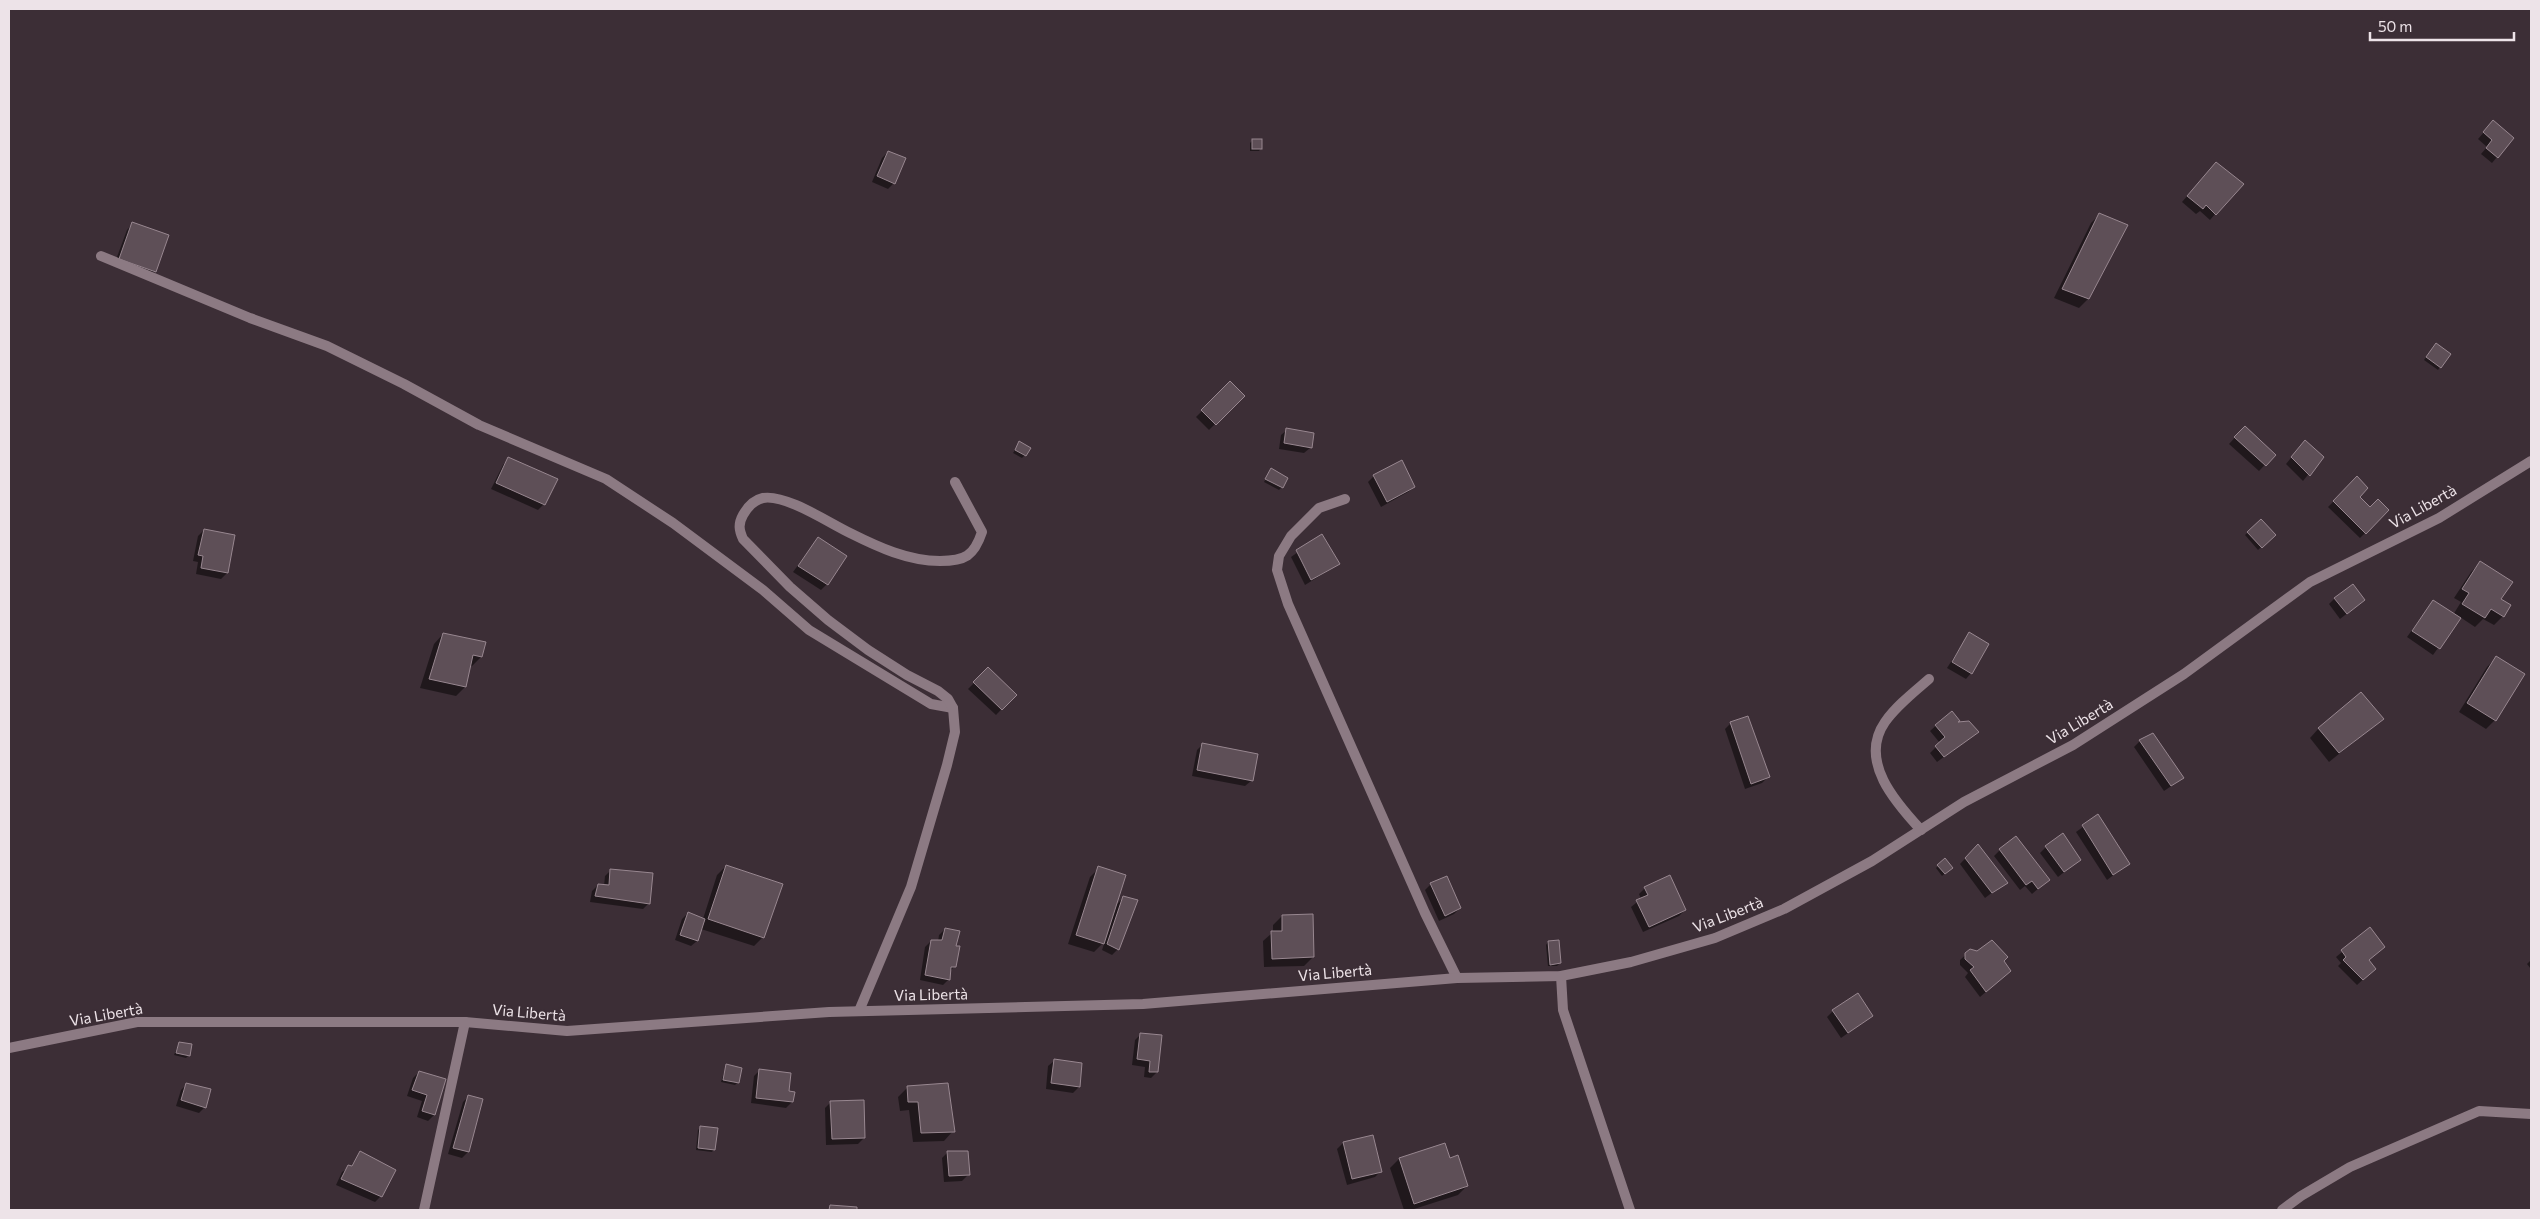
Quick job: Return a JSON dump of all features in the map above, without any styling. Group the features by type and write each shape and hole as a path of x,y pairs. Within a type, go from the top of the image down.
{"street":[{"path":"101,256 250,318 327,346 404,384 479,425 606,480 695,540 763,590 809,630 931,704 953,708"},
{"name":"Via Libertà","path":"9,1048 137,1022 465,1022 568,1032 859,1011 1143,1004 1457,978 1560,976 1650,958 1715,938 1784,909 1872,861 1964,802 2073,745 2184,674 2310,582 2439,518 2531,461"},
{"path":"859,1011 911,887 955,732 953,708 948,699 938,691 907,675 868,650 828,620 743,540 739,530 740,522 749,506 762,498 774,498 788,502 852,535 904,556 932,561 950,561 966,557 976,548 982,532 956,482"},
{"path":"1345,499 1319,508 1291,536 1278,556 1277,570 1288,604 1425,914 1457,978"},
{"path":"1921,830 1891,794 1879,772 1875,748 1884,722 1929,679"},
{"path":"1560,976 1563,1010 1630,1210"},
{"path":"424,1210 465,1022"},
{"path":"2282,1210 2301,1196 2350,1167 2479,1111 2531,1114"}],"building":[{"path":"2493,120 2514,138 2498,158 2486,148 2492,140 2483,132"},
{"path":"1252,139 1262,139 1262,149 1252,149"},
{"path":"888,151 906,158 895,184 877,176"},
{"path":"2216,162 2244,184 2216,215 2206,205 2203,209 2187,196"},
{"path":"2099,213 2128,225 2089,299 2062,289"},
{"path":"132,222 169,235 156,272 119,259"},
{"path":"2436,343 2451,354 2441,368 2426,357"},
{"path":"1230,381 1245,396 1216,425 1201,410"},
{"path":"2245,426 2276,455 2266,466 2234,437"},
{"path":"1286,428 1314,433 1312,448 1284,443"},
{"path":"2305,440 2324,457 2310,476 2291,457"},
{"path":"1019,441 1031,448 1026,456 1015,450"},
{"path":"508,457 558,479 545,505 496,483"},
{"path":"1402,460 1415,487 1387,502 1373,475"},
{"path":"1271,468 1288,478 1283,488 1265,479"},
{"path":"2357,476 2368,488 2360,497 2370,507 2378,499 2389,510 2366,534 2333,501"},
{"path":"2261,519 2276,535 2262,548 2247,532"},
{"path":"204,529 235,535 228,573 201,568 203,556 198,555"},
{"path":"1322,534 1340,564 1311,580 1296,550"},
{"path":"818,537 847,556 828,585 798,566"},
{"path":"2480,561 2513,582 2501,599 2511,605 2504,617 2491,609 2485,618 2462,604 2469,593 2462,589"},
{"path":"2353,584 2365,600 2347,614 2334,598"},
{"path":"2433,600 2461,618 2440,649 2412,631"},
{"path":"1969,632 1989,644 1972,674 1952,662"},
{"path":"443,633 486,642 482,657 473,655 466,687 429,679"},
{"path":"2496,656 2525,674 2496,721 2467,703"},
{"path":"988,667 1017,695 1002,710 973,682"},
{"path":"2361,692 2384,719 2339,753 2318,728"},
{"path":"1952,711 1960,721 1958,722 1969,721 1979,732 1944,757 1935,746 1945,737 1935,725"},
{"path":"1748,716 1770,777 1751,784 1730,722"},
{"path":"2153,733 2184,778 2171,786 2139,740"},
{"path":"1202,743 1258,754 1253,781 1197,770"},
{"path":"2098,814 2130,864 2113,875 2082,825"},
{"path":"2063,833 2081,860 2064,872 2045,846"},
{"path":"2016,836 2050,880 2038,889 2032,881 2026,885 1999,849"},
{"path":"1978,844 2008,883 1992,893 1965,858"},
{"path":"1945,858 1953,868 1945,874 1937,865"},
{"path":"726,865 783,884 764,938 708,919"},
{"path":"1098,866 1126,875 1104,944 1076,935"},
{"path":"610,869 653,873 650,904 595,896 598,884 609,885"},
{"path":"1670,875 1686,910 1649,927 1636,900 1648,895 1644,887"},
{"path":"1447,876 1461,908 1445,916 1430,883"},
{"path":"1123,896 1138,900 1119,950 1107,944"},
{"path":"688,912 705,919 698,941 680,935"},
{"path":"1313,914 1314,957 1272,959 1271,931 1282,931 1282,915"},
{"path":"2370,927 2385,947 2369,960 2376,969 2363,980 2343,960 2346,957 2341,950"},
{"path":"945,928 960,931 956,946 960,946 956,967 951,967 950,980 925,975 931,940 942,940"},
{"path":"1559,940 1561,963 1550,965 1548,941"},
{"path":"1992,940 2008,957 2004,961 2011,971 1986,992 1970,970 1974,967 1965,959 1965,953 1970,949 1977,951"},
{"path":"1858,993 1873,1016 1848,1033 1832,1010"},
{"path":"1140,1033 1162,1035 1158,1072 1149,1072 1150,1061 1137,1059"},
{"path":"179,1042 192,1044 190,1056 176,1053"},
{"path":"1054,1059 1082,1063 1080,1087 1051,1083"},
{"path":"726,1064 742,1068 739,1083 723,1080"},
{"path":"759,1069 791,1073 789,1091 795,1092 793,1102 756,1098"},
{"path":"419,1071 446,1079 435,1115 422,1111 427,1095 412,1090"},
{"path":"186,1083 211,1089 206,1108 181,1100"},
{"path":"948,1083 955,1132 921,1133 918,1102 908,1102 907,1086"},
{"path":"468,1095 483,1099 469,1152 453,1148"},
{"path":"864,1100 865,1138 832,1139 830,1101"},
{"path":"700,1126 718,1128 715,1150 698,1148"},
{"path":"1373,1135 1382,1172 1352,1179 1343,1142"},
{"path":"1445,1143 1450,1158 1458,1155 1468,1186 1414,1204 1399,1158"},
{"path":"360,1151 396,1170 382,1197 341,1179 348,1165 352,1166"},
{"path":"947,1151 968,1151 970,1175 949,1176"},
{"path":"830,1205 857,1207 857,1210 829,1210"}]}
